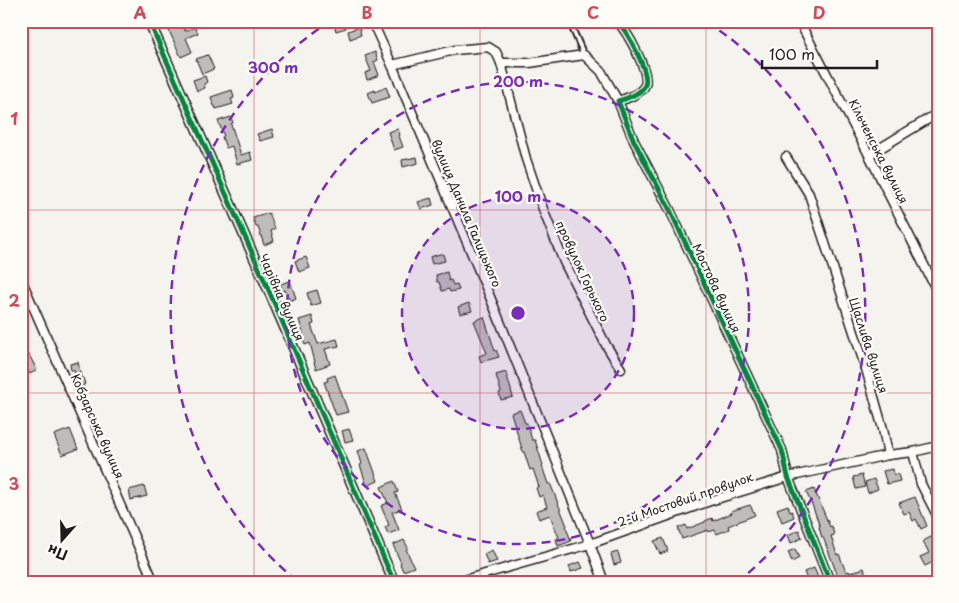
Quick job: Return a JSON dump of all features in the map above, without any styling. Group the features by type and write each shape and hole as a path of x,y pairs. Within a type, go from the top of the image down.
{"street":[{"name":"Чарівна вулиця","path":"149,21 270,293 394,582"},
{"name":"вулиця Данила Галицького","path":"372,21 488,292 604,582"},
{"path":"617,21 623,27 640,59 646,79 644,88 629,98 618,101"},
{"name":"Кільченська вулиця","path":"799,21 938,292"},
{"path":"392,65 455,50 479,47 488,47 496,52 501,63 529,63 584,55"},
{"name":"Мостова вулиця","path":"584,55 601,71 618,101 634,141 670,210 782,450 788,477 830,582"},
{"name":"провулок Горького","path":"501,63 526,159 544,212 564,262 606,346 621,369"},
{"path":"869,155 938,113"},
{"name":"Щаслива вулиця","path":"786,157 810,194 824,234 834,273 866,369 883,429 888,455"},
{"name":"Кобзарська вулиця","path":"21,279 154,582"},
{"path":"888,455 938,446"},
{"path":"913,452 921,484 938,517"},
{"name":"2-й Мостовий провулок","path":"457,582 590,544 710,501 788,477 888,455"}],"lane":[{"name":"Мостова вулиця","path":"569,21 584,55"}],"building":[{"path":"173,21 181,21 185,31 195,27 198,33 186,38 192,52 181,57 166,24"},
{"path":"333,21 344,21 346,28 336,31"},
{"path":"359,27 361,35 350,39 348,31"},
{"path":"375,52 378,60 374,62 379,75 367,80 365,73 371,71 365,56"},
{"path":"208,55 214,69 202,74 196,59"},
{"path":"205,76 207,82 204,84 205,88 197,91 193,80"},
{"path":"386,87 390,97 372,103 368,93"},
{"path":"232,90 234,98 231,99 233,104 216,109 211,97"},
{"path":"231,117 233,123 231,124 241,155 250,152 252,160 237,164 232,146 226,148 218,121"},
{"path":"272,129 274,137 260,141 257,134"},
{"path":"398,129 403,147 394,150 388,132"},
{"path":"417,157 418,163 403,167 402,160"},
{"path":"431,198 433,205 421,209 418,202"},
{"path":"269,213 275,229 271,231 274,241 264,245 253,218"},
{"path":"443,254 445,261 432,264 430,257"},
{"path":"306,257 310,268 299,272 295,261"},
{"path":"447,272 449,281 451,280 453,285 457,284 459,290 450,292 449,289 442,291 439,282 437,282 436,275"},
{"path":"290,281 296,298 290,301 280,284"},
{"path":"317,290 321,303 311,306 307,293"},
{"path":"469,303 472,311 460,314 458,307"},
{"path":"312,316 314,324 311,325 318,344 337,339 339,346 325,349 330,364 316,369 310,343 305,345 299,320"},
{"path":"484,317 495,351 499,357 481,362 479,356 487,353 474,321"},
{"path":"28,353 37,370 30,374 21,357"},
{"path":"78,362 81,378 83,378 85,384 83,385 84,392 79,393 74,370 71,370 70,364"},
{"path":"506,372 513,397 501,400 499,393 501,392 496,375"},
{"path":"335,375 348,412 336,415 324,382 328,381 327,378"},
{"path":"520,410 525,423 527,423 532,440 535,440 548,484 550,483 567,526 571,541 558,546 556,539 559,538 550,515 539,519 536,511 547,507 543,495 539,497 536,488 539,487 533,469 530,470 511,413"},
{"path":"70,429 78,449 62,455 54,435"},
{"path":"349,429 353,440 345,442 342,431"},
{"path":"366,448 378,481 367,486 360,465 362,464 358,451"},
{"path":"893,469 894,475 898,474 900,481 887,484 883,471"},
{"path":"862,475 865,487 856,489 853,477"},
{"path":"874,479 878,489 868,493 865,482"},
{"path":"394,481 398,492 395,493 402,509 392,512 399,530 388,534 385,527 389,525 381,506 388,503 381,487"},
{"path":"144,486 147,496 131,500 129,490"},
{"path":"814,489 830,527 832,526 834,535 831,536 837,555 839,554 846,572 849,571 850,573 864,568 866,575 863,576 866,582 840,582 806,492"},
{"path":"915,497 927,526 921,529 916,519 913,521 909,512 904,514 899,503"},
{"path":"750,505 755,515 728,526 729,529 717,534 715,530 709,532 708,530 682,539 678,528 686,525 687,529 712,518 713,521 732,513 731,511"},
{"path":"788,505 794,517 782,522 777,509"},
{"path":"799,530 802,538 791,543 788,535"},
{"path":"933,536 938,545 937,573 933,562 925,566 920,557 929,553 923,541"},
{"path":"663,538 668,551 660,554 654,541"},
{"path":"404,540 414,567 403,571 393,545"},
{"path":"795,549 799,558 792,562 788,552"},
{"path":"492,550 497,561 488,564 484,554"},
{"path":"618,552 621,563 614,565 611,554"},
{"path":"580,562 583,568 571,572 569,566"},
{"path":"814,568 820,582 808,582 804,572"}],"cycle path":[{"path":"149,21 270,293 394,582"},
{"path":"617,21 637,52 646,79 641,91 618,101 634,141 670,210 782,450 788,477 830,582"}]}
